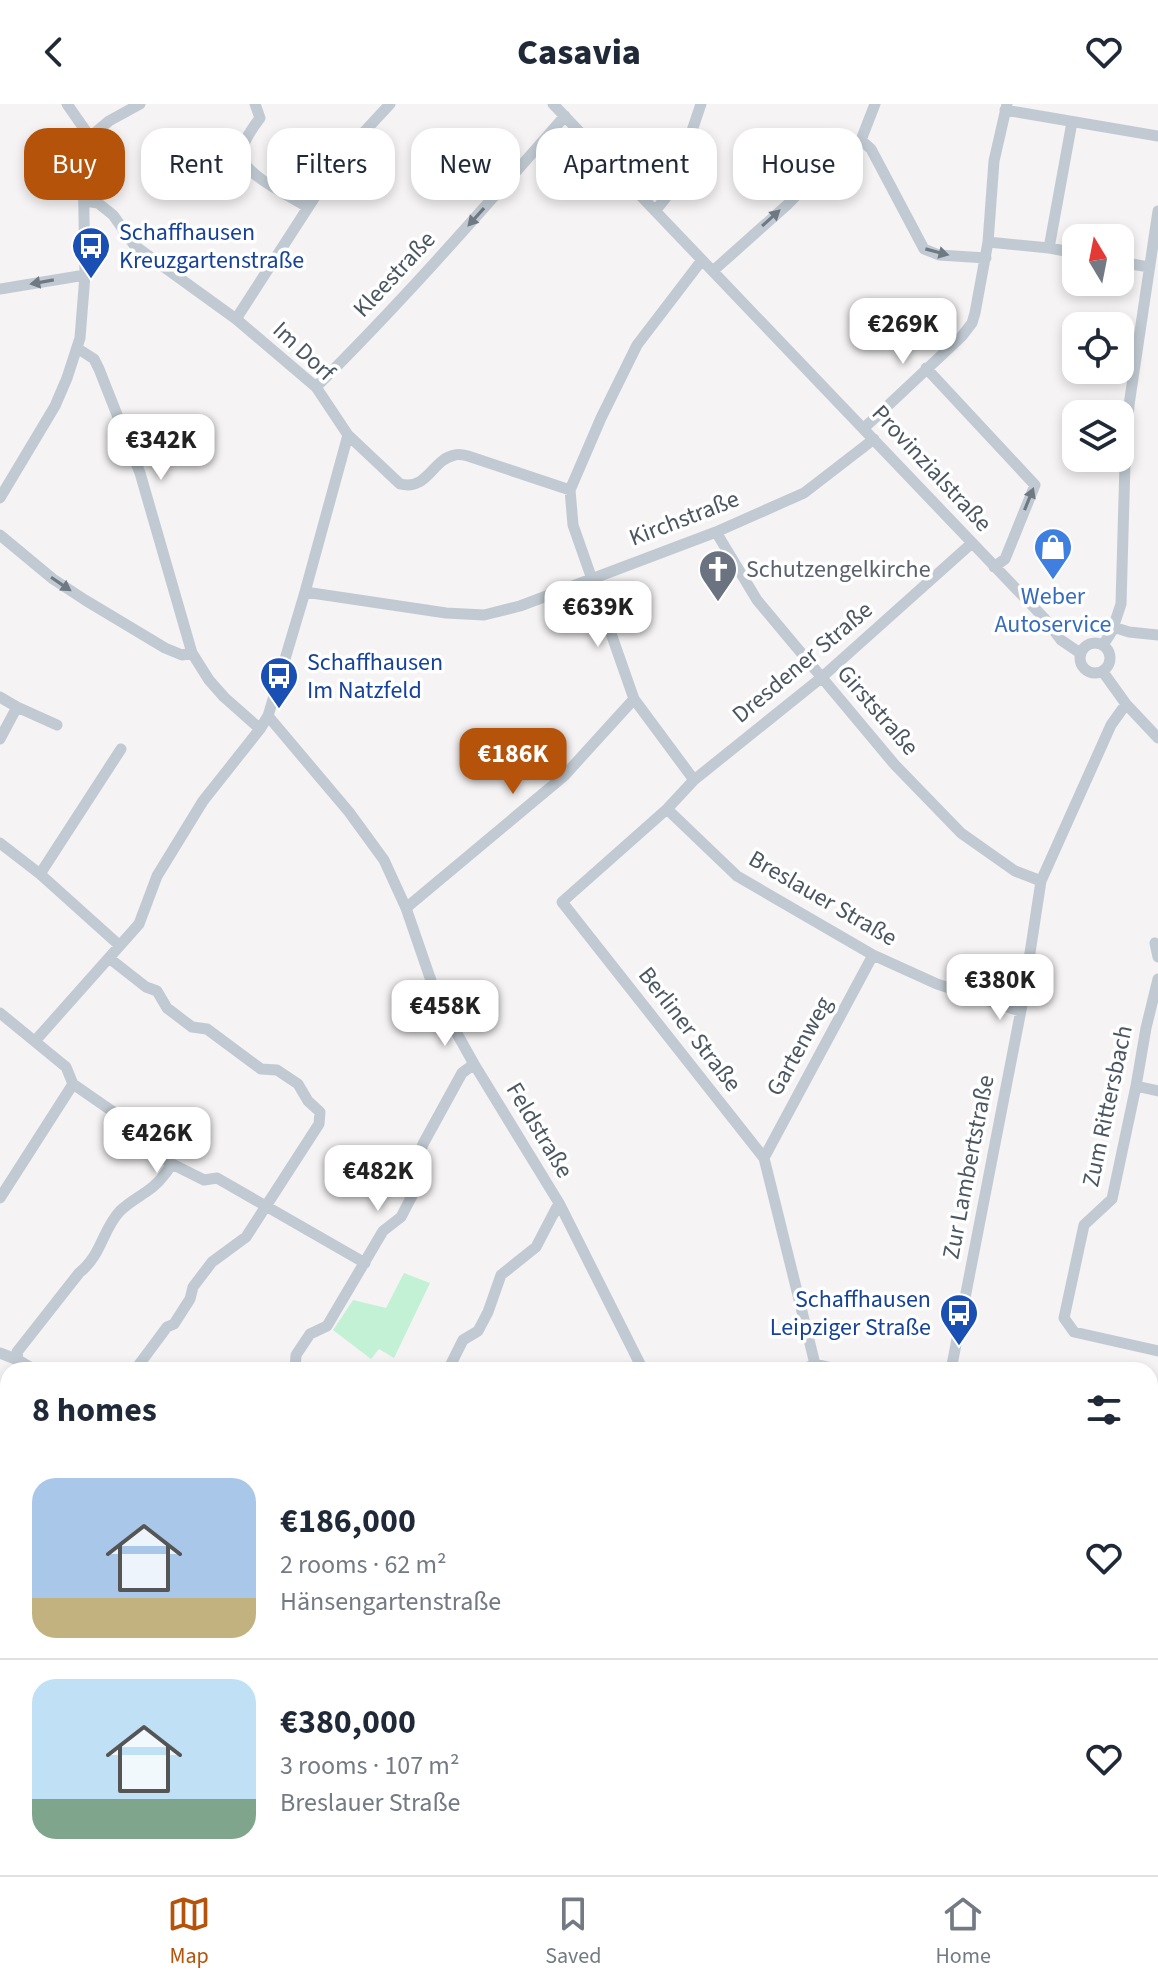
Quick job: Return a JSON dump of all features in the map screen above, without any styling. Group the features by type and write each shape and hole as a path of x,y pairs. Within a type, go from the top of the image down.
{"street":[{"path":"67,104 84,128"},
{"path":"101,128 140,104"},
{"path":"255,104 260,118 249,134 242,161 252,173 307,207"},
{"path":"236,319 340,158 390,104"},
{"name":"Provinzialstraße","path":"553,104 864,428 1045,619 1061,640 1080,653"},
{"path":"655,211 672,190 701,104"},
{"path":"863,135 875,104"},
{"path":"864,428 968,329 975,313 986,258 994,161 1006,107 1158,136"},
{"name":"Kleestraße","path":"316,387 426,274 565,116"},
{"path":"1049,248 1072,122"},
{"path":"863,142 871,149 924,249 939,255 986,258"},
{"path":"714,270 792,200"},
{"path":"0,498 50,415 67,378 80,338 85,275 85,201"},
{"name":"Im Dorf","path":"85,201 98,203 106,209 135,246 236,319 316,387 348,435 400,484 409,487 421,482 455,454 570,490"},
{"path":"1103,645 1121,604 1129,405 1158,211"},
{"path":"988,242 1062,250"},
{"path":"694,780 634,699 573,525 570,490 637,345 702,260"},
{"path":"1134,264 1149,267"},
{"path":"0,289 85,275"},
{"path":"77,348 94,359 140,473 192,653 224,697 260,729"},
{"path":"926,368 1035,485 1005,559 994,567"},
{"path":"35,1041 139,924 157,876 203,801 268,716 348,435"},
{"name":"Kirchstraße","path":"305,592 446,613 484,615 520,606 716,532 804,493 874,439"},
{"name":"Girststraße","path":"716,532 757,600 895,765 961,833 1015,871 1041,881"},
{"path":"0,535 53,579 85,600 165,648 182,655 192,653"},
{"name":"Dresdener Straße","path":"694,780 821,678 972,543"},
{"path":"1113,627 1158,635"},
{"path":"1088,644 1103,645 1110,658 1107,668 1093,674 1084,670 1079,661 1080,653 1088,644"},
{"path":"1103,672 1126,704 1158,738"},
{"path":"0,697 57,725"},
{"path":"406,908 564,776 634,699"},
{"name":"Zur Lambertstraße","path":"953,1362 1020,1011 1041,881 1111,725 1126,704"},
{"path":"0,739 17,707"},
{"name":"Feldstraße","path":"268,716 349,812 384,860 406,908 437,998 559,1203 639,1362"},
{"path":"40,874 121,749"},
{"name":"Berliner Straße","path":"694,780 667,809 562,902 764,1158 815,1362"},
{"name":"Breslauer Straße","path":"667,809 737,876 873,955 937,984 1020,1011"},
{"path":"0,843 40,874 119,945"},
{"path":"1155,943 1158,957"},
{"name":"Gartenweg","path":"764,1158 873,955"},
{"path":"109,958 146,987 157,991 167,1008 192,1027 207,1029 261,1069 277,1070 298,1084 308,1101 320,1112 319,1124 246,1237 212,1262 193,1287 190,1299 174,1324 167,1327 141,1362"},
{"name":"Zum Rittersbach","path":"1158,979 1112,1199 1084,1225 1064,1318 1074,1332 1158,1351"},
{"path":"0,1013 66,1067 73,1084 138,1129 149,1147 172,1164 204,1180 217,1178 365,1263"},
{"path":"296,1362 296,1355 310,1334 327,1326 383,1231 401,1217 415,1190 414,1168 423,1144 462,1073 474,1064"},
{"path":"0,1198 73,1084"},
{"path":"1136,1086 1158,1091"},
{"path":"18,1360 17,1352 79,1273 88,1266 119,1212 165,1176 172,1164"},
{"path":"452,1362 463,1340 478,1331 501,1275 536,1247 559,1203"},
{"path":"0,1353 21,1362"}],"green space":[{"path":"404,1273 430,1283 394,1358 379,1349 371,1359 333,1330 353,1300 386,1308"}],"place":[{"name":"Schaffhausen Kreuzgartenstraße","path":"91,280"},
{"name":"Weber Autoservice","path":"1053,581"},
{"name":"Schutzengelkirche","path":"718,603"},
{"name":"Schaffhausen Im Natzfeld","path":"279,710"},
{"name":"Schaffhausen Leipziger Straße","path":"959,1347"}]}
